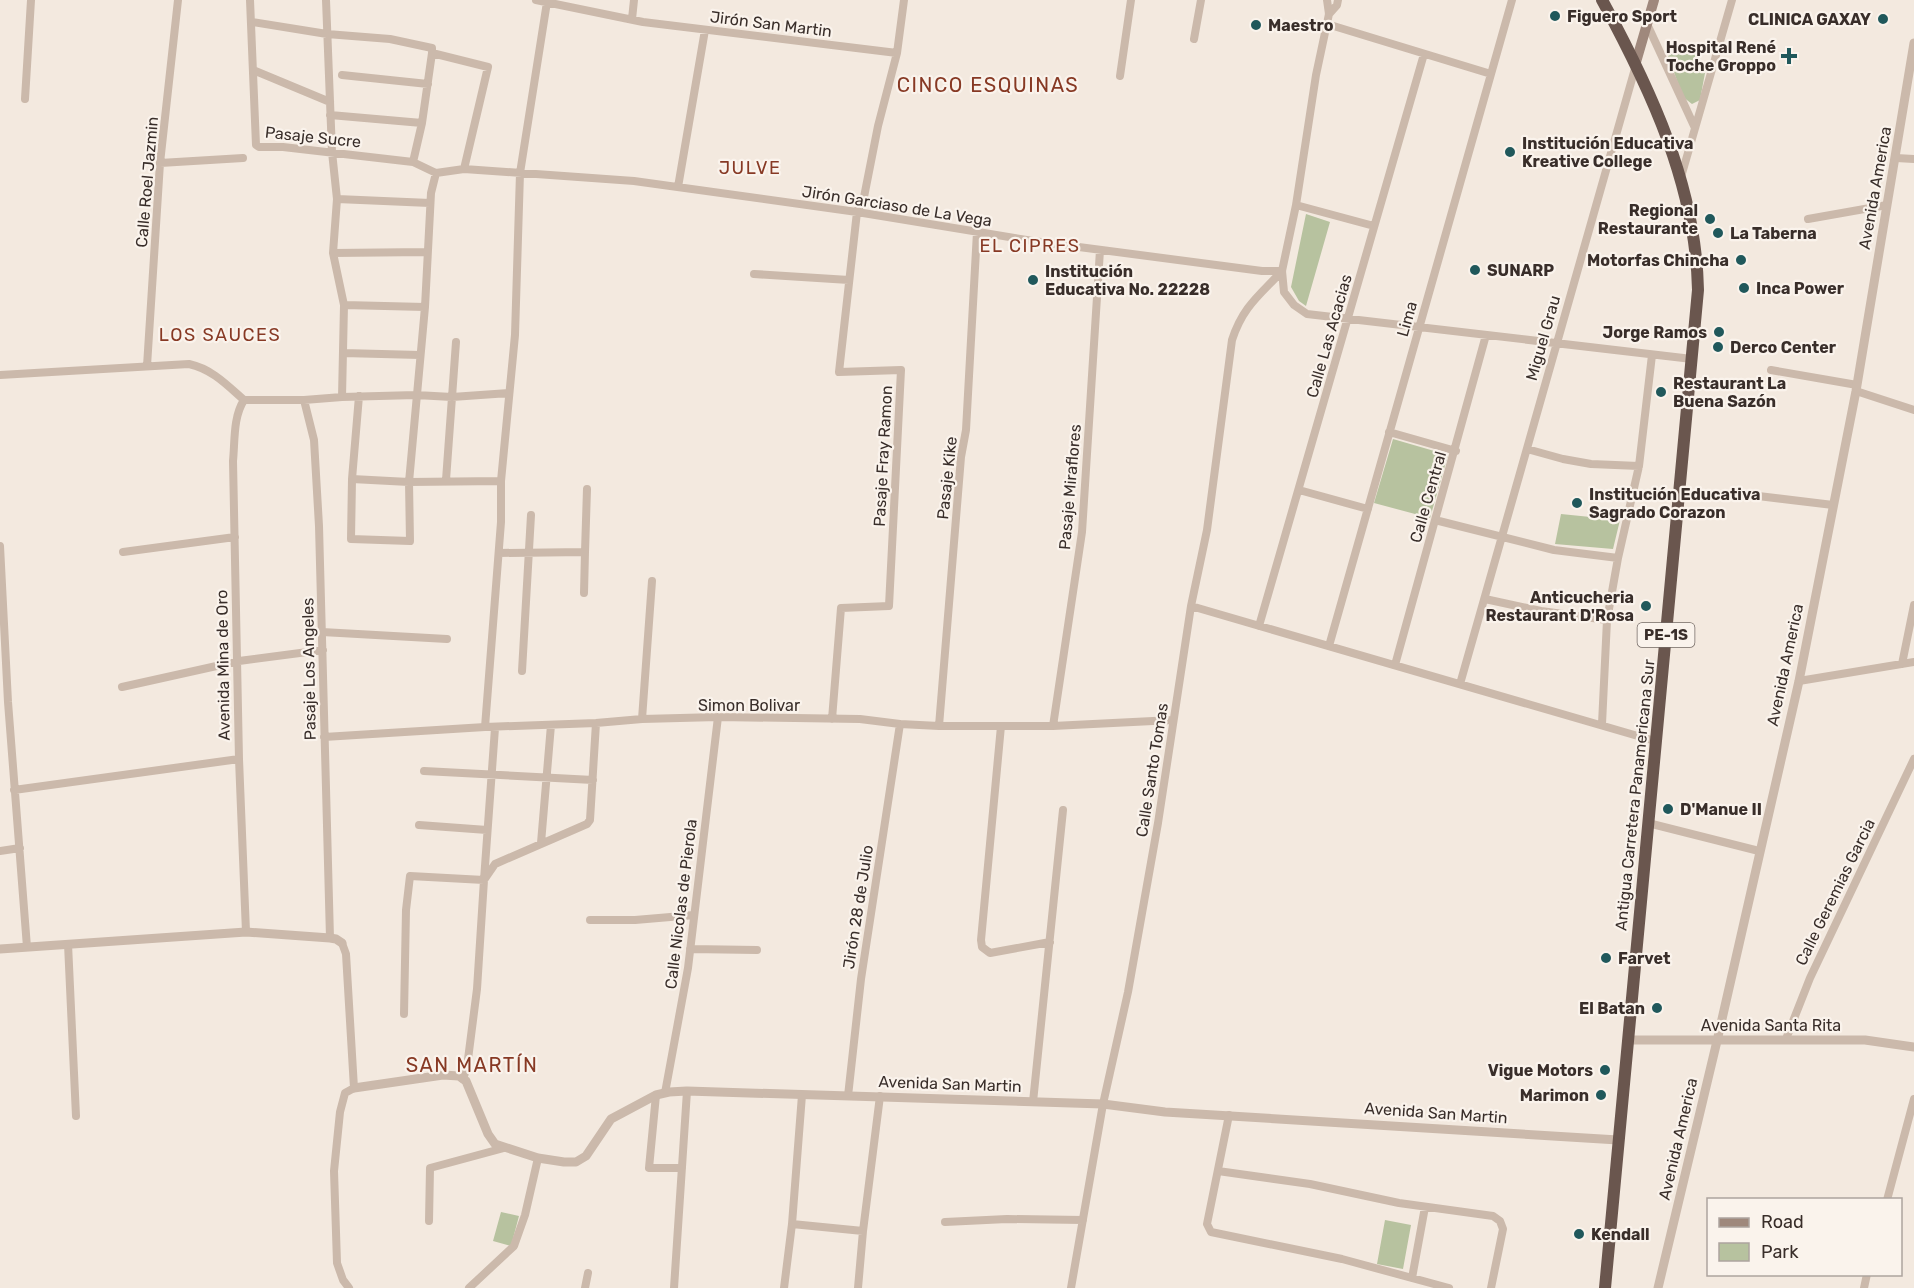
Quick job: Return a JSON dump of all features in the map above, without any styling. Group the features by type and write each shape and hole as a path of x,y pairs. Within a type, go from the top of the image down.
{"highway":[{"name":"Antigua Carretera Panamericana Sur","path":"1602,0 1636,62 1670,142 1681,178 1697,256 1698,290 1605,1288"}],"main road":[{"name":"Miguel Grau","path":"1636,62 1654,0"}],"street":[{"path":"26,99 31,0"},
{"name":"Calle Roel Jazmin","path":"147,366 160,163 178,0"},
{"name":"Pasaje Sucre","path":"250,0 256,145 413,162 436,173"},
{"path":"326,0 332,152 337,200 333,253 344,305 342,397"},
{"name":"Jirón San Martin","path":"536,0 632,19 705,30 897,53"},
{"path":"632,19 634,0"},
{"name":"Pasaje Fray Ramon","path":"832,719 840,608 889,606 901,370 839,372 857,212 864,197 878,126 897,53 904,0"},
{"path":"1120,76 1131,0"},
{"path":"1194,39 1201,0"},
{"path":"1328,0 1329,14 1316,75 1296,205 1282,271 1284,292 1294,305 1307,314 1692,359"},
{"path":"1329,14 1337,5 1338,0"},
{"name":"Lima","path":"1329,646 1512,0"},
{"path":"1681,178 1732,0"},
{"path":"485,727 499,553 501,481 515,335 520,173 547,2"},
{"path":"252,22 327,34 390,39 432,48 422,123 413,162"},
{"path":"1327,24 1491,74"},
{"path":"1647,24 1695,128"},
{"path":"678,187 705,30"},
{"name":"Avenida America","path":"1658,1288 1799,681 1856,388 1914,43"},
{"path":"432,54 489,69 464,169"},
{"name":"Calle Las Acacias","path":"1259,626 1424,54"},
{"name":"Miguel Grau","path":"1460,684 1636,62"},
{"path":"253,70 330,102"},
{"path":"342,75 428,84"},
{"path":"1686,107 1702,105"},
{"path":"330,115 422,123"},
{"path":"160,163 243,158"},
{"path":"1896,158 1914,159"},
{"name":"Jirón Garciaso de La Vega","path":"436,173 464,169 634,181 857,212 1100,250 1262,271 1282,271"},
{"path":"359,396 352,479 351,539 410,541 409,482 425,308 430,203 436,173"},
{"path":"337,200 430,203"},
{"path":"1296,205 1374,226"},
{"path":"1808,219 1887,206"},
{"name":"Pasaje Kike","path":"939,726 960,457 966,430 977,232"},
{"name":"Pasaje Miraflores","path":"1053,726 1082,532 1100,250"},
{"path":"333,253 427,252"},
{"name":"Calle Santo Tomas","path":"1071,1288 1103,1104 1130,981 1158,823 1191,606 1207,530 1232,340 1249,305 1282,271"},
{"path":"754,274 849,280"},
{"path":"344,305 425,308"},
{"name":"Calle Central","path":"1395,665 1456,451 1486,335"},
{"path":"446,480 456,342"},
{"path":"344,353 420,355"},
{"path":"1602,724 1607,620 1618,558 1640,466 1652,355"},
{"path":"0,375 189,364 219,377 244,400 416,395 452,397 509,393"},
{"path":"1771,370 1856,388 1914,410"},
{"name":"Avenida Mina de Oro","path":"244,400 236,417 233,461 239,759 246,932"},
{"name":"Pasaje Los Angeles","path":"304,400 314,440 323,650 330,938"},
{"path":"1389,432 1456,451"},
{"path":"1527,449 1591,464 1640,466"},
{"path":"352,479 409,482 501,481"},
{"path":"584,593 587,489"},
{"path":"1299,490 1368,508"},
{"path":"1750,495 1833,505"},
{"path":"522,671 531,515"},
{"path":"1435,520 1554,550 1618,558"},
{"path":"123,552 235,537"},
{"path":"0,546 4,702 20,848 27,946"},
{"path":"499,553 585,552"},
{"path":"642,719 652,581"},
{"path":"1485,599 1541,611 1607,620"},
{"path":"1902,664 1914,605"},
{"path":"1191,606 1655,741"},
{"path":"322,632 447,639"},
{"path":"122,687 238,661 323,650"},
{"path":"1799,681 1914,662"},
{"name":"Simon Bolivar","path":"324,737 642,719 718,717 860,719 939,726 1053,726 1173,720"},
{"name":"Calle Nicolas de Pierola","path":"682,1168 649,1168 660,1094 690,949 718,717"},
{"path":"484,880 495,864 587,824 590,820 596,723"},
{"name":"Jirón 28 de Julio","path":"848,1096 861,979 900,724"},
{"path":"541,843 551,725"},
{"path":"1001,726 982,947 990,952 1050,942"},
{"path":"464,1079 477,989 495,728"},
{"path":"14,790 239,759"},
{"name":"Calle Geremias Garcia","path":"1786,1039 1810,978 1914,759"},
{"path":"424,771 593,780"},
{"path":"1033,1102 1063,810"},
{"path":"1648,823 1760,851"},
{"path":"419,825 488,830"},
{"path":"0,851 20,848"},
{"path":"404,1014 406,910 410,876 484,880"},
{"path":"590,920 635,920 694,915"},
{"path":"0,949 246,932 330,938 342,943 346,954 354,1088"},
{"path":"68,944 76,1116"},
{"path":"690,949 757,950"},
{"name":"Avenida Santa Rita","path":"1628,1040 1865,1040 1914,1047"},
{"path":"349,1288 343,1280 337,1263 334,1171 340,1112 345,1094 354,1088 443,1075 459,1076 466,1081 488,1134 495,1144 504,1148"},
{"path":"674,1288 687,1091"},
{"name":"Avenida San Martin","path":"504,1148 538,1158 564,1162 576,1161 590,1151 604,1127 612,1119 660,1094 687,1091 1103,1104 1165,1112 1618,1140"},
{"path":"784,1288 792,1224 802,1095"},
{"path":"858,1288 880,1096"},
{"path":"1888,1198 1914,1099"},
{"path":"1229,1115 1207,1224 1211,1232 1342,1259 1449,1288"},
{"path":"429,1221 430,1168 504,1148"},
{"path":"469,1288 514,1246 525,1215 538,1158"},
{"path":"1218,1171 1310,1184 1399,1203 1493,1216 1500,1221 1503,1229 1491,1288"},
{"path":"1412,1278 1425,1207"},
{"path":"945,1222 1007,1219 1083,1220"},
{"path":"792,1224 863,1231"},
{"path":"585,1288 588,1273"}],"green space":[{"path":"1689,44 1705,73 1700,100 1692,104 1683,97 1668,56"},
{"path":"1306,214 1330,222 1306,306 1299,301 1291,287"},
{"path":"1393,439 1448,455 1430,518 1374,503"},
{"path":"1561,514 1620,520 1613,549 1555,544"},
{"path":"501,1212 519,1216 511,1246 493,1241"},
{"path":"1385,1220 1411,1225 1403,1269 1377,1264"}],"place":[{"name":"Figuero Sport","path":"1555,16"},
{"name":"CLINICA GAXAY","path":"1883,19"},
{"name":"Maestro","path":"1256,25"},
{"name":"Hospital René Toche Groppo","path":"1789,56"},
{"name":"Institución Educativa Kreative College","path":"1510,152"},
{"name":"Regional Restaurante","path":"1710,219"},
{"name":"La Taberna","path":"1718,233"},
{"name":"Motorfas Chincha","path":"1741,260"},
{"name":"SUNARP","path":"1475,270"},
{"name":"Institución Educativa No. 22228","path":"1033,280"},
{"name":"Inca Power","path":"1744,288"},
{"name":"Jorge Ramos","path":"1719,332"},
{"name":"Derco Center","path":"1718,347"},
{"name":"Restaurant La Buena Sazón","path":"1661,392"},
{"name":"Institución Educativa Sagrado Corazon","path":"1577,503"},
{"name":"Anticucheria Restaurant D'Rosa","path":"1646,606"},
{"name":"D'Manue II","path":"1668,809"},
{"name":"Farvet","path":"1606,958"},
{"name":"El Batan","path":"1657,1008"},
{"name":"Vigue Motors","path":"1605,1070"},
{"name":"Marimon","path":"1601,1095"},
{"name":"Kendall","path":"1579,1234"}],"district":[{"name":"CINCO ESQUINAS","path":"988,85"},
{"name":"JULVE","path":"750,168"},
{"name":"EL CIPRES","path":"1030,246"},
{"name":"LOS SAUCES","path":"220,335"},
{"name":"SAN MARTÍN","path":"472,1065"}]}
